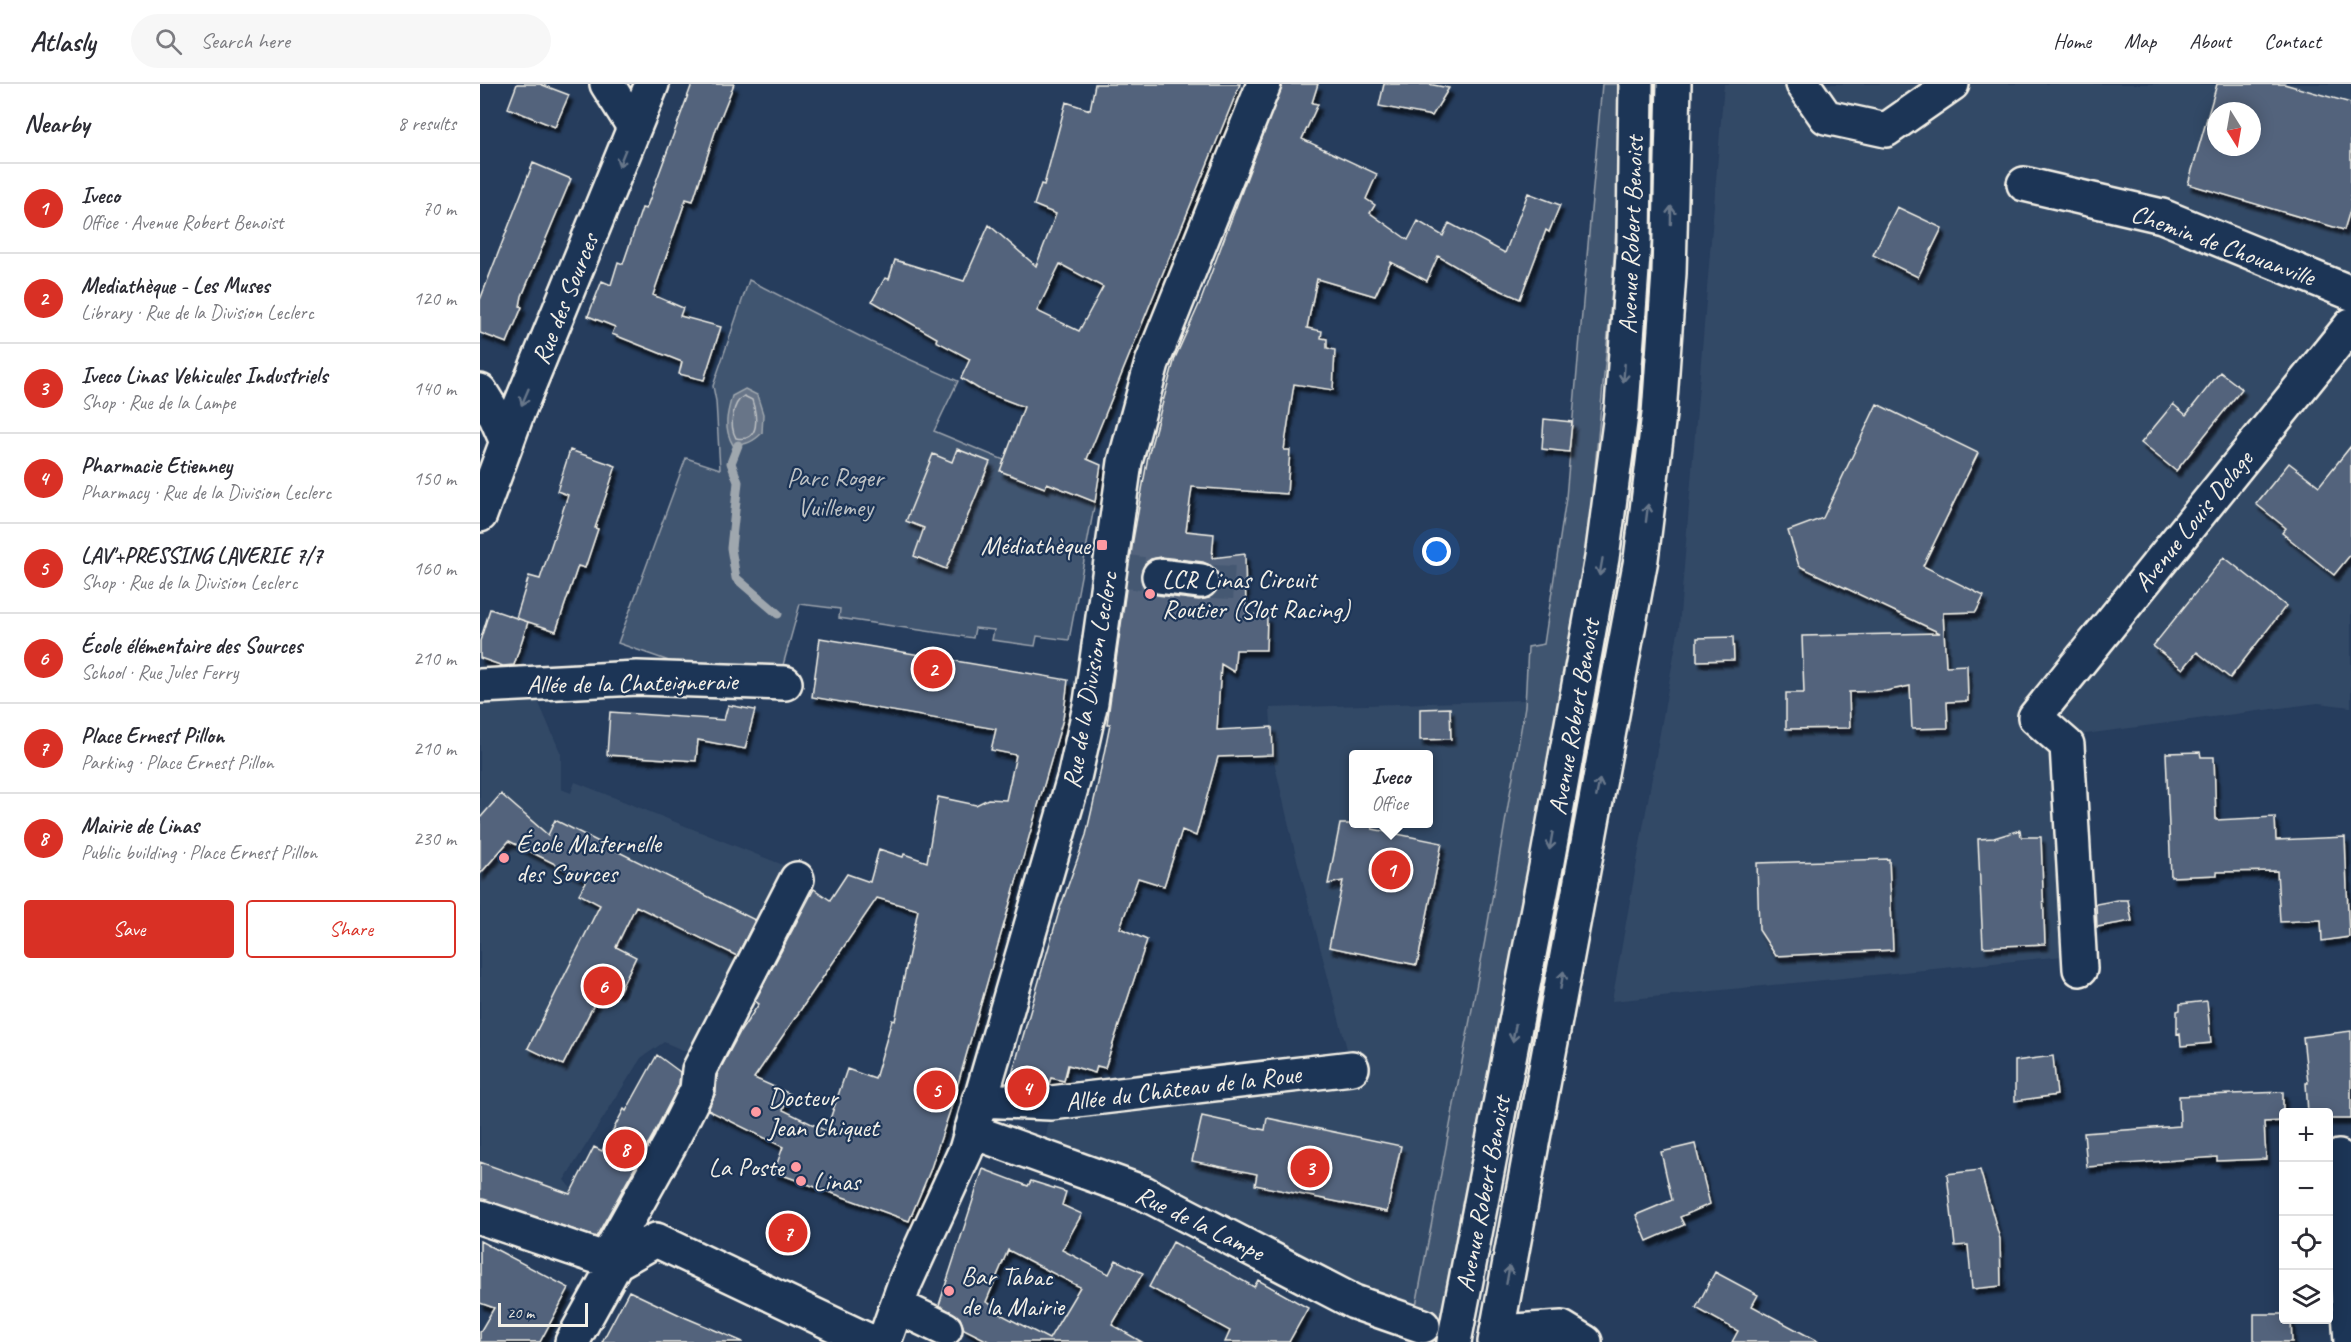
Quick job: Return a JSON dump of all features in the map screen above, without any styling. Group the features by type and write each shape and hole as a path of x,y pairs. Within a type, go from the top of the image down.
{"street":[{"path":"606,84 634,127"},
{"name":"Rue des Sources","path":"480,514 652,84"},
{"name":"Rue de la Division Leclerc","path":"884,1342 905,1283 972,1127 1074,778 1091,702 1125,462 1152,363 1264,84"},
{"name":"Avenue Robert Benoist","path":"1454,1342 1546,867 1602,558 1622,407 1634,242 1636,84"},
{"name":"Avenue Robert Benoist","path":"1496,1337 1641,559 1659,414 1666,320 1674,84"},
{"path":"1803,84 1826,117 1886,130 1952,84"},
{"name":"Chemin de Chouanville","path":"2024,184 2162,216 2351,293"},
{"name":"Avenue Louis Delage","path":"2080,969 2067,745 2035,717 2351,325"},
{"path":"480,391 496,417 507,442"},
{"path":"1159,576 1202,581"},
{"name":"Allée de la Chateigneraie","path":"480,686 637,678 785,683"},
{"path":"572,1342 602,1258 670,1144 698,1090 699,1070 798,879"},
{"name":"Allée du Château de la Roue","path":"972,1127 1051,1104 1352,1068"},
{"name":"Rue de la Lampe","path":"972,1127 1144,1192 1354,1302 1423,1326"},
{"path":"2340,1157 2351,1342"},
{"path":"480,1217 602,1258 656,1240 871,1342"},
{"path":"897,1306 945,1329"},
{"path":"1496,1337 1562,1328 1585,1342"}],"shaded area":[{"path":"1724,84 2351,84 2351,707 2318,703 2085,734 2094,953 1612,1001 1679,627"},
{"path":"535,694 561,754 561,789 571,793 575,782 788,867 692,1054 664,1042 641,1058 564,1180 577,1196 560,1230 480,1203 480,695"},
{"path":"1525,700 1485,940 1416,1306 1383,1299 1180,1193 1046,1137 1050,1113 1352,1068 1296,856 1273,757 1270,708"}],"green space":[{"path":"1602,84 1620,84 1619,177 1611,303 1590,519 1573,641 1491,1072 1436,1342 1420,1342 1426,1308 1416,1306 1485,940 1525,706 1528,647 1544,644 1566,498"},
{"name":"Parc Roger Vuillemey","path":"749,280 871,342 958,381 934,431 1004,460 1015,474 1032,483 1044,488 1047,483 1095,502 1069,640 1037,636 1035,646 992,640 994,630 975,628 973,638 839,618 840,609 800,604 780,676 703,673 618,643 686,458 720,469 713,386"}],"water":[{"path":"745,389 757,395 763,414 762,433 749,442 733,445 727,427 729,409 732,396"}],"building":[{"path":"517,84 540,84 569,95 555,127 508,108"},
{"path":"692,84 734,84 716,129 693,201 686,199 653,295 683,308 680,316 721,327 704,380 679,374 682,362 612,334 615,327 588,316 602,281 611,285 618,262 623,264 642,208 646,209"},
{"path":"1095,84 1240,84 1087,459 1101,465 1095,502 1047,483 1045,488 1000,471 1024,407 982,391 961,378 970,359 936,341 937,338 872,301 885,278 889,279 895,260 964,281 989,225 1036,266 1056,214 1034,205 1041,184 1044,185 1066,102 1090,110","holes":["1060,264 1103,287 1079,331 1037,311"]},
{"path":"1282,84 1318,84 1312,103 1318,104 1302,139 1377,174 1366,199 1375,205 1370,213 1408,240 1418,221 1443,236 1449,223 1505,253 1528,193 1560,205 1549,232 1546,230 1520,299 1484,283 1438,256 1427,281 1391,262 1375,296 1317,279 1307,328 1322,331 1321,338 1327,339 1327,348 1335,350 1333,390 1294,384 1284,450 1290,450 1287,494 1192,487 1186,531 1214,534 1212,558 1245,554 1246,613 1267,617 1266,650 1236,650 1234,672 1221,664 1217,730 1272,727 1273,755 1218,757 1196,836 1182,830 1164,886 1138,878 1120,928 1147,940 1105,1068 1097,1066 1095,1073 1068,1065 1064,1081 1051,1078 1049,1084 1014,1083 1011,1078 1060,908 1086,835 1098,783 1110,724 1107,724 1133,540 1148,456 1175,358 1201,300","holes":["1161,557 1203,562 1212,566 1218,574 1219,584 1216,592 1209,598 1199,600 1157,595 1148,591 1142,583 1141,573 1144,564 1151,559"]},
{"path":"1384,84 1428,84 1449,88 1432,116 1379,106"},
{"path":"2217,84 2284,84 2351,103 2351,207 2344,230 2188,184 2207,118 2207,156 2261,156 2261,102 2212,102"},
{"path":"533,163 571,179 522,296 520,306 522,307 507,343 480,333 480,300"},
{"path":"1897,207 1942,228 1918,277 1873,255"},
{"path":"2220,372 2242,389 2176,471 2141,443 2173,404 2186,415"},
{"path":"1877,404 1978,453 1923,566 1984,596 1976,612 1943,613 1946,666 1967,665 1968,701 1947,702 1948,728 1912,729 1910,686 1886,691 1849,692 1850,728 1786,729 1786,693 1804,693 1802,636 1940,633 1799,566 1788,531 1823,518"},
{"path":"1544,419 1572,422 1569,452 1542,449"},
{"path":"2351,446 2351,554 2334,575 2282,533 2286,528 2256,504 2289,463 2319,486"},
{"path":"957,449 990,462 946,569 914,556 924,528 906,521 933,454 952,462"},
{"path":"570,450 616,466 595,528 598,529 585,568 578,566 556,631 516,618 529,576 540,579 568,495 557,491"},
{"path":"2224,557 2286,606 2230,678 2197,652 2183,669 2153,646"},
{"path":"490,609 528,622 514,665 503,666 480,658 480,641"},
{"path":"1733,637 1734,660 1697,661 1697,638"},
{"path":"820,638 1068,680 1063,719 951,1108 930,1171 909,1221 774,1172 783,1147 708,1110 716,1092 717,1075 740,1032 759,1004 755,1001 814,889 830,900 847,874 870,882 879,849 927,862 938,797 976,805 988,799 1006,800 1016,755 991,750 996,729 812,697","holes":["877,898 918,910 895,1021 892,1020 875,1079 847,1069 826,1131 783,1110 790,1094 754,1078"]},
{"path":"728,705 755,710 745,749 698,740 696,761 607,755 610,712 724,720"},
{"path":"1450,708 1451,739 1420,740 1420,709"},
{"path":"2200,752 2201,757 2214,757 2216,820 2275,817 2276,840 2345,837 2349,937 2322,941 2321,920 2280,922 2277,871 2217,872 2217,875 2171,877 2166,753"},
{"path":"501,794 548,835 555,820 755,920 737,956 636,906 616,947 636,957 619,992 604,985 563,1065 528,1048 600,905 579,894 587,880 509,841 480,874 480,818"},
{"path":"1340,824 1349,824 1349,828 1372,828 1442,843 1417,965 1329,947 1343,881 1328,884"},
{"path":"2020,830 2021,837 2041,837 2045,944 1983,947 1978,839 1994,838"},
{"path":"1889,859 1893,950 1776,956 1759,930 1757,863"},
{"path":"2128,900 2132,921 2097,927 2096,904"},
{"path":"2207,1001 2211,1043 2181,1046 2180,1033 2177,1034 2177,1011 2180,1010 2180,1004"},
{"path":"2351,1031 2351,1119 2333,1119 2333,1108 2308,1108 2306,1083 2308,1083 2303,1037"},
{"path":"657,1055 680,1072 679,1085 596,1237 480,1199 480,1162 570,1194 594,1147 602,1151"},
{"path":"2053,1056 2057,1095 2015,1101 2015,1061"},
{"path":"2283,1092 2283,1108 2279,1108 2279,1121 2264,1122 2266,1159 2217,1161 2217,1157 2087,1167 2084,1133 2180,1126 2179,1096"},
{"path":"1202,1116 1265,1130 1267,1118 1401,1146 1387,1212 1255,1185 1257,1174 1192,1161"},
{"path":"1695,1144 1710,1204 1680,1217 1684,1225 1647,1241 1636,1215 1672,1200 1661,1152"},
{"path":"983,1169 1028,1186 1031,1181 1066,1192 1062,1205 1082,1214 1062,1250 1109,1274 1116,1260 1143,1273 1112,1325 1142,1342 990,1342 964,1329 960,1318 939,1305","holes":["1008,1250 1080,1287 1049,1339 1000,1314 1002,1310 986,1302"]},
{"path":"1980,1170 2000,1239 2001,1286 1972,1289 1968,1245 1955,1246 1947,1174"},
{"path":"480,1241 569,1288 540,1342 480,1342 480,1332 494,1308 480,1303"},
{"path":"1173,1242 1254,1287 1258,1280 1308,1308 1289,1342 1225,1342 1230,1331 1149,1287"},
{"path":"1715,1272 1758,1295 1752,1306 1819,1342 1732,1342 1738,1331 1696,1308"},
{"path":"629,1291 684,1317 743,1342 602,1342"},
{"path":"2254,1314 2279,1314 2279,1324 2291,1324 2292,1342 2254,1342"}],"waterway":[{"path":"738,445 731,463 738,482 731,548 736,578 778,614"}],"tunnel":[{"path":"1110,569 1159,576"},
{"path":"1201,581 1245,583"}],"place":[{"name":"Médiathèque","path":"1102,545"},
{"name":"LCR Linas Circuit Routier (Slot Racing)","path":"1150,594"},
{"name":"Mediathèque - Les Muses","path":"933,669"},
{"name":"École Maternelle des Sources","path":"504,858"},
{"name":"Iveco","path":"1391,870"},
{"name":"École élémentaire des Sources","path":"603,986"},
{"name":"Pharmacie Etienney","path":"1027,1088"},
{"name":"LAV'+PRESSING LAVERIE 7/7","path":"936,1090"},
{"name":"Docteur Jean Chiquet","path":"756,1112"},
{"name":"Mairie de Linas","path":"625,1149"},
{"name":"La Poste","path":"796,1167"},
{"name":"Iveco Linas Vehicules Industriels","path":"1310,1168"},
{"name":"Linas","path":"801,1181"},
{"name":"Place Ernest Pillon","path":"788,1233"},
{"name":"Bar Tabac de la Mairie","path":"949,1291"}]}
